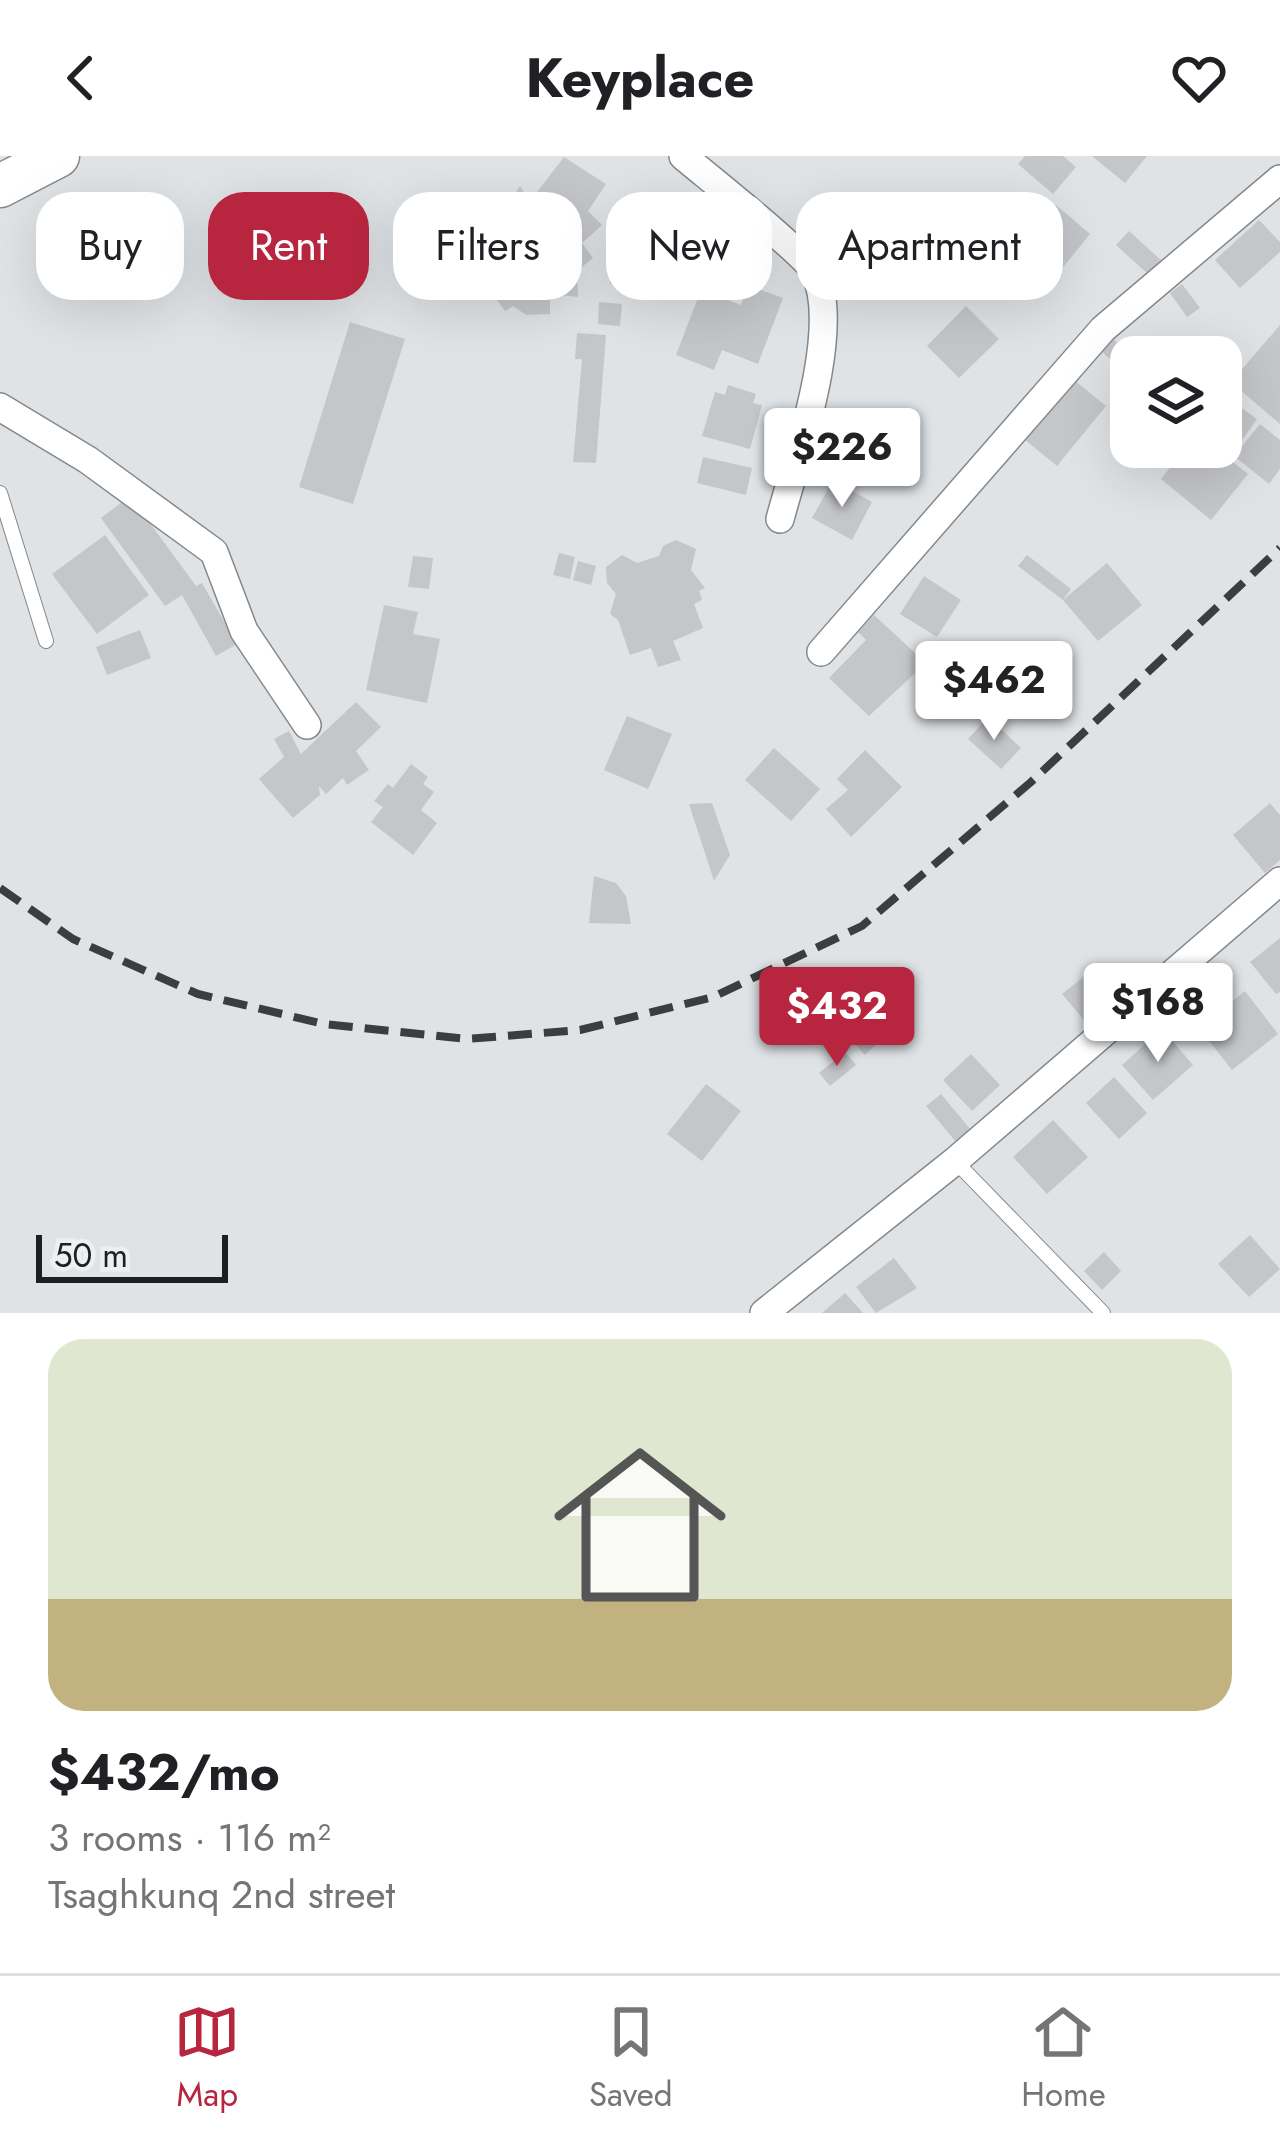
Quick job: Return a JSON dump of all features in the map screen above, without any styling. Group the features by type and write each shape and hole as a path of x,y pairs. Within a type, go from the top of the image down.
{"main road":[{"path":"0,186 58,156"}],"street":[{"path":"682,156 815,271 823,320 810,403 780,519"},
{"path":"821,652 1103,329 1280,179"},
{"path":"0,406 88,460 214,552 244,632 307,725"},
{"path":"764,1313 955,1161 1280,881"}],"lane":[{"path":"0,493 46,641"},
{"path":"955,1161 1103,1313"}],"building":[{"path":"1025,156 1063,156 1076,167 1051,192 1018,164"},
{"path":"1092,156 1147,156 1125,183"},
{"path":"564,157 606,184 588,211 602,225 582,243 582,192 537,192"},
{"path":"1063,211 1090,234 1063,267"},
{"path":"1259,220 1280,242 1280,252 1240,288 1215,260"},
{"path":"1129,231 1163,262 1150,276 1116,245"},
{"path":"582,243 593,258 582,267"},
{"path":"1182,284 1200,308 1187,317 1170,293"},
{"path":"772,294 783,298 758,364 722,350 714,370 676,355 697,300 741,305 743,300 772,300"},
{"path":"497,300 550,300 550,314 526,315 513,306 505,311"},
{"path":"599,302 622,304 620,326 598,324"},
{"path":"966,306 999,339 959,378 927,346"},
{"path":"350,322 405,339 353,504 299,487"},
{"path":"1280,325 1280,424 1242,391 1242,369"},
{"path":"577,333 606,335 596,463 573,462 582,359 575,359"},
{"path":"1073,379 1106,406 1057,466 1024,439"},
{"path":"728,385 756,394 753,403 762,405 750,449 702,436 715,392 725,395"},
{"path":"1242,408 1257,419 1242,440"},
{"path":"1260,424 1280,440 1280,469 1269,484 1242,462 1242,446"},
{"path":"703,457 752,468 746,495 697,483"},
{"path":"1170,468 1240,468 1248,474 1211,520 1161,479"},
{"path":"833,480 872,502 852,540 812,518"},
{"path":"130,496 196,586 202,583 237,644 216,656 182,595 165,606 101,518"},
{"path":"105,535 149,595 97,634 52,574"},
{"path":"676,540 696,549 691,570 705,588 699,591 702,600 694,604 703,628 673,641 681,660 658,667 651,648 630,655 618,620 610,614 616,594 607,583 606,567 622,555 637,563 659,556 663,546"},
{"path":"559,553 575,557 570,579 553,575"},
{"path":"1027,555 1071,589 1063,600 1018,566"},
{"path":"413,556 433,558 429,589 408,587"},
{"path":"578,561 596,566 591,585 573,580"},
{"path":"1107,563 1142,605 1098,641 1063,600"},
{"path":"924,576 961,600 937,637 900,614"},
{"path":"384,605 418,612 413,634 440,639 427,703 366,690"},
{"path":"874,615 926,663 869,716 829,678 866,640 858,632"},
{"path":"140,630 151,658 107,675 96,647"},
{"path":"996,645 1036,687 1001,720 961,679"},
{"path":"356,702 381,727 356,751 369,770 347,785 343,778 326,794 319,786 320,795 293,818 259,779 284,757 274,739 289,731 301,754"},
{"path":"627,716 672,734 648,789 604,770"},
{"path":"988,717 1021,748 1001,769 968,739"},
{"path":"774,748 820,789 791,821 745,780"},
{"path":"865,750 902,787 851,837 826,809 848,790 837,779"},
{"path":"411,764 428,777 423,784 434,792 421,810 437,823 413,855 371,822 383,807 374,801 388,784 393,788"},
{"path":"712,803 730,855 714,881 689,804"},
{"path":"1270,803 1280,815 1280,860 1265,873 1233,835"},
{"path":"594,876 616,883 626,896 631,924 589,923"},
{"path":"1280,938 1280,992 1276,994 1250,962"},
{"path":"1092,970 1119,1002 1089,1026 1062,994"},
{"path":"1245,991 1278,1034 1232,1070 1199,1028"},
{"path":"900,995 913,1009 865,1055 851,1040"},
{"path":"1162,1029 1193,1065 1153,1100 1122,1065"},
{"path":"845,1052 856,1065 830,1086 819,1073"},
{"path":"971,1054 1000,1085 972,1111 943,1080"},
{"path":"1114,1077 1147,1113 1119,1139 1086,1103"},
{"path":"706,1084 741,1111 702,1161 667,1134"},
{"path":"941,1094 971,1130 956,1142 926,1106"},
{"path":"1053,1120 1088,1157 1047,1194 1013,1157"},
{"path":"1250,1235 1280,1269 1249,1297 1218,1264"},
{"path":"1104,1252 1121,1271 1102,1290 1084,1271"},
{"path":"894,1258 917,1288 876,1313 856,1287"},
{"path":"845,1293 863,1313 822,1313"}],"railway":[{"path":"0,888 73,939 198,994 324,1024 467,1039 580,1030 713,997 862,926 1031,782 1280,548"}]}
